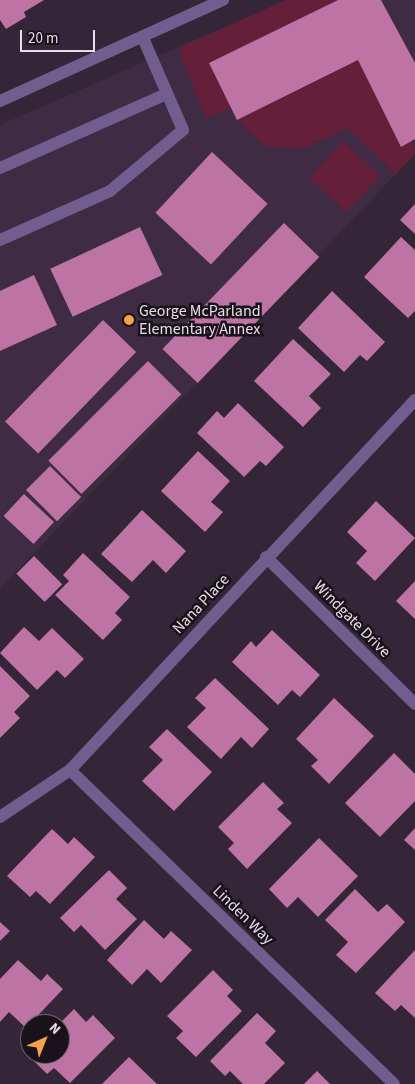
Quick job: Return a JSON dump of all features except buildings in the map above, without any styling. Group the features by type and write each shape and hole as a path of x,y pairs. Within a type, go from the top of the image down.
{"street":[{"path":"0,101 143,38 223,0"},
{"path":"0,240 110,191 183,130 143,38"},
{"path":"0,168 166,94"},
{"name":"Nana Place","path":"0,818 70,770 266,557 415,400"},
{"name":"Windgate Drive","path":"266,557 415,704"},
{"name":"Linden Way","path":"70,770 394,1084"}],"shaded area":[{"name":"George McParland Elementary Annex","path":"286,0 415,0 415,154 0,589 0,125"},
{"path":"286,0 338,0 209,63 231,107 206,119 180,54 181,47"},
{"path":"358,60 415,148 415,154 396,174 347,128 303,149 264,146 237,120"},
{"path":"343,141 380,176 346,212 309,178"}],"place":[{"name":"George McParland Elementary Annex","path":"129,320"}]}
